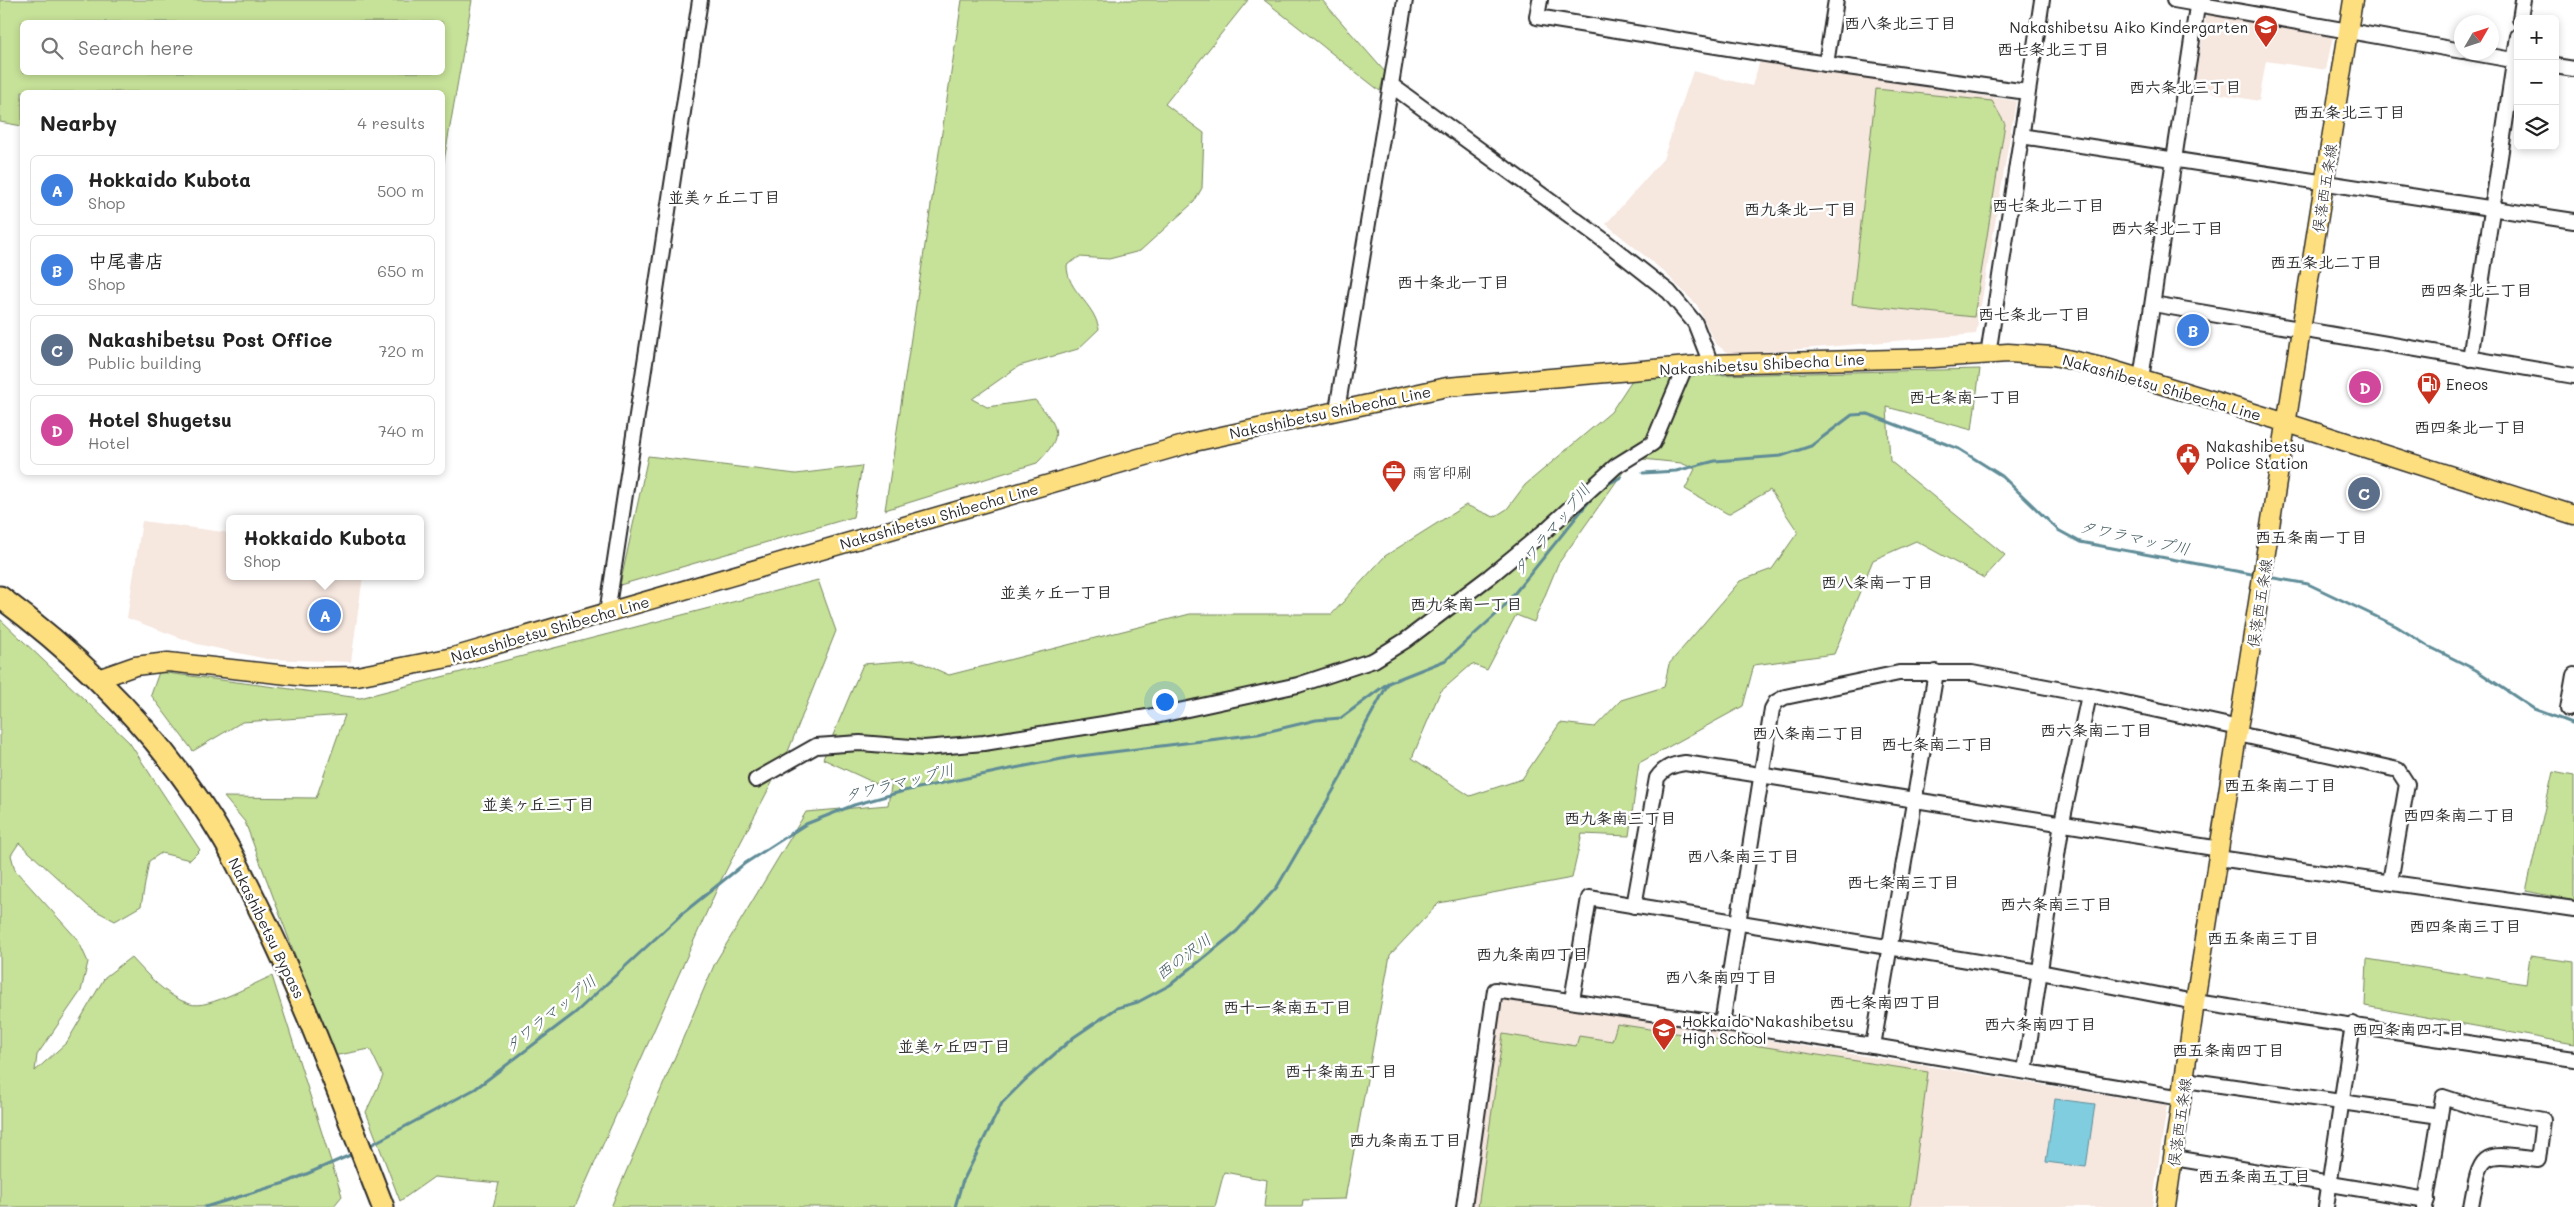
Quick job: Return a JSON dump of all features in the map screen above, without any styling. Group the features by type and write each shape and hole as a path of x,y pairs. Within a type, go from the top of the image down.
{"highway":[{"name":"Nakashibetsu Bypass","path":"0,597 39,626 98,679 163,752 215,826 276,939 298,990 383,1207"}],"main road":[{"name":"俣落西五条線","path":"2166,1207 2195,1002 2353,0"},
{"name":"Nakashibetsu Shibecha Line","path":"98,679 135,666 168,662 306,677 357,676 453,657 1194,442 1447,387 1711,364 2008,353 2054,356 2141,379 2287,423 2574,515"}],"street":[{"path":"607,613 700,0"},
{"path":"1337,410 1392,85 1404,0"},
{"path":"1540,0 1537,17 1826,64 2027,92"},
{"path":"1826,64 1836,0"},
{"path":"1988,355 2042,0"},
{"path":"2174,0 2197,2 2348,32 2454,50"},
{"path":"2521,15 2523,0"},
{"path":"2141,379 2197,2"},
{"path":"2499,57 2514,60"},
{"path":"2559,67 2574,69"},
{"path":"2470,359 2514,73"},
{"path":"1392,85 1602,239 1669,292 1695,323 1711,364"},
{"path":"2021,136 2574,221"},
{"path":"2152,304 2574,376"},
{"path":"756,780 816,746 860,743 924,748 984,743 1160,715 1298,685 1374,660 1406,640 1489,577 1546,530 1616,466 1653,442 1685,367"},
{"path":"1873,1046 1936,672"},
{"path":"1722,1024 1740,923 1772,709 1776,702 1785,697 1899,673 1972,672 2089,695 2398,770 2407,784 2390,882"},
{"path":"2568,709 2574,675"},
{"path":"2025,1071 2062,822 2089,695"},
{"path":"1634,906 1657,778 1663,770 1672,765 1685,763 2062,822 2219,853 2390,882 2574,909"},
{"path":"1572,1000 1589,898 2040,972 2195,1002 2353,1024 2574,1059"},
{"path":"1464,1207 1495,990 1873,1046 2182,1098"},
{"path":"2326,1207 2353,1024"},
{"path":"2185,1080 2440,1116"},
{"path":"2174,1158 2330,1184 2426,1204 2443,1097 2477,1108 2543,1120 2538,1160 2498,1155 2488,1159 2478,1168 2471,1207"}],"shaded area":[{"name":"Nakashibetsu Aiko Kindergarten","path":"2207,12 2333,35 2326,70 2266,61 2259,101 2193,89"},
{"path":"1760,61 2016,101 1976,334 1730,355 1715,343 1697,305 1663,271 1606,224 1663,159 1693,71 1752,86"},
{"path":"142,521 226,532 226,580 362,580 351,662 267,659 197,644 127,618"},
{"name":"Hokkaido Nakashibetsu High School","path":"1501,997 2167,1105 2152,1207 1472,1207"}],"green space":[{"path":"0,0 472,0 445,155 445,90 20,90 20,126 0,122"},
{"path":"962,0 1248,0 1165,104 1204,133 1202,188 1194,202 1140,251 1109,259 1079,257 1067,265 1071,282 1096,319 1099,329 1078,349 1019,366 972,399 987,407 1035,400 1054,424 1056,431 1052,445 1037,463 885,510"},
{"path":"1264,0 1322,0 1385,72 1380,91"},
{"path":"1876,89 1992,101 2005,124 1974,317 1852,304"},
{"path":"1980,369 1972,430 1887,407 1890,461 2005,555 1984,578 1916,541 1873,560 1834,654 1754,665 1743,706 1639,763 1629,836 1582,834 1572,878 1439,903 1390,955 1345,1199 1303,1200 1302,1207 1264,1207 1267,1180 1224,1172 1215,1207 611,1207 715,963 806,812 888,805 892,780 879,785 823,759 863,664 915,660 949,675 1190,614 1332,614 1385,556 1466,505 1494,517 1507,509 1525,485 1611,412 1634,377","holes":["1633,458 1681,463 1695,469 1685,489 1728,514 1770,490 1798,532 1772,569 1740,581 1669,664 1664,687 1621,700 1595,727 1560,723 1522,779 1470,796 1412,758 1440,692 1472,664 1487,670 1516,615 1534,622 1558,564"]},
{"path":"648,456 796,474 862,466 853,517 620,585"},
{"path":"818,580 836,631 787,754 721,880 575,1207 493,1207 499,1183 434,1177 400,1201 366,1112 383,1076 370,1049 333,1056 245,822 224,797 316,798 345,715 242,722 193,751 151,695 159,672 360,698"},
{"path":"0,619 129,742 200,850 190,860 161,853 149,861 141,906 115,921 89,907 19,843 11,855 15,870 78,940 88,962 81,991 37,1055 35,1071 67,1042 105,977 131,957 165,990 190,1004 198,1005 219,1000 272,976 342,1196 333,1207 0,1207"},
{"path":"2553,772 2574,776 2574,901 2526,891"},
{"path":"2530,956 2574,962 2574,1044 2365,1006 2367,959 2526,984"},
{"name":"Hokkaido Nakashibetsu High School","path":"1617,1024 1928,1072 1910,1207 1478,1207 1503,1034 1576,1046 1579,1036 1612,1041"}],"water":[{"path":"2055,1099 2095,1104 2086,1167 2046,1162"}],"waterway":[{"name":"タワラマップ川","path":"1643,473 1676,471 1715,461 1781,456 1811,446 1852,415 1868,414 1959,449 2002,476 2058,530 2080,542 2257,575"},
{"name":"タワラマップ川","path":"1601,488 1621,477"},
{"name":"タワラマップ川","path":"367,1147 475,1089 575,1013 683,913 744,864 806,824 854,805 904,791 1015,768 1072,757 1258,734 1316,720 1341,718 1388,683 1446,660 1501,610 1595,494"},
{"name":"タワラマップ川","path":"2268,577 2308,584 2396,626 2428,646 2476,670 2534,709 2574,724"},
{"name":"西の沢川","path":"955,1207 962,1183 1002,1103 1025,1080 1074,1037 1117,1008 1138,1002 1170,985 1237,931 1277,887 1341,777 1357,740 1388,684"},
{"name":"タワラマップ川","path":"205,1207 288,1182 355,1153"}],"place":[{"name":"Nakashibetsu Aiko Kindergarten","path":"2266,48"},
{"name":"中尾書店","path":"2193,330"},
{"name":"Hotel Shugetsu","path":"2365,387"},
{"name":"Eneos","path":"2429,405"},
{"name":"Nakashibetsu Police Station","path":"2188,476"},
{"name":"雨宮印刷","path":"1394,493"},
{"name":"Nakashibetsu Post Office","path":"2364,493"},
{"name":"Hokkaido Kubota","path":"325,615"},
{"name":"Hokkaido Nakashibetsu High School","path":"1664,1051"}],"district":[{"name":"西八条北三丁目","path":"1900,22"},
{"name":"西七条北三丁目","path":"2053,48"},
{"name":"西六条北三丁目","path":"2185,86"},
{"name":"西五条北三丁目","path":"2349,111"},
{"name":"並美ヶ丘二丁目","path":"724,196"},
{"name":"西七条北二丁目","path":"2048,204"},
{"name":"西九条北一丁目","path":"1800,208"},
{"name":"西六条北二丁目","path":"2167,227"},
{"name":"西五条北二丁目","path":"2326,261"},
{"name":"西十条北一丁目","path":"1453,281"},
{"name":"西四条北二丁目","path":"2476,289"},
{"name":"西七条北一丁目","path":"2034,313"},
{"name":"西七条南一丁目","path":"1965,396"},
{"name":"西四条北一丁目","path":"2470,426"},
{"name":"西五条南一丁目","path":"2311,536"},
{"name":"西八条南一丁目","path":"1877,581"},
{"name":"並美ヶ丘一丁目","path":"1056,591"},
{"name":"西九条南一丁目","path":"1466,603"},
{"name":"西六条南二丁目","path":"2096,729"},
{"name":"西八条南二丁目","path":"1808,732"},
{"name":"西七条南二丁目","path":"1937,743"},
{"name":"西五条南二丁目","path":"2280,784"},
{"name":"並美ヶ丘三丁目","path":"538,803"},
{"name":"西四条南二丁目","path":"2459,814"},
{"name":"西九条南三丁目","path":"1620,817"},
{"name":"西八条南三丁目","path":"1743,855"},
{"name":"西七条南三丁目","path":"1903,881"},
{"name":"西六条南三丁目","path":"2056,903"},
{"name":"西四条南三丁目","path":"2465,925"},
{"name":"西五条南三丁目","path":"2263,937"},
{"name":"西九条南四丁目","path":"1532,953"},
{"name":"西八条南四丁目","path":"1721,976"},
{"name":"西七条南四丁目","path":"1885,1001"},
{"name":"西十一条南五丁目","path":"1287,1006"},
{"name":"西六条南四丁目","path":"2040,1023"},
{"name":"西四条南四丁目","path":"2408,1028"},
{"name":"並美ヶ丘四丁目","path":"954,1045"},
{"name":"西五条南四丁目","path":"2228,1049"},
{"name":"西十条南五丁目","path":"1341,1070"},
{"name":"西九条南五丁目","path":"1405,1139"},
{"name":"西五条南五丁目","path":"2254,1175"}]}
